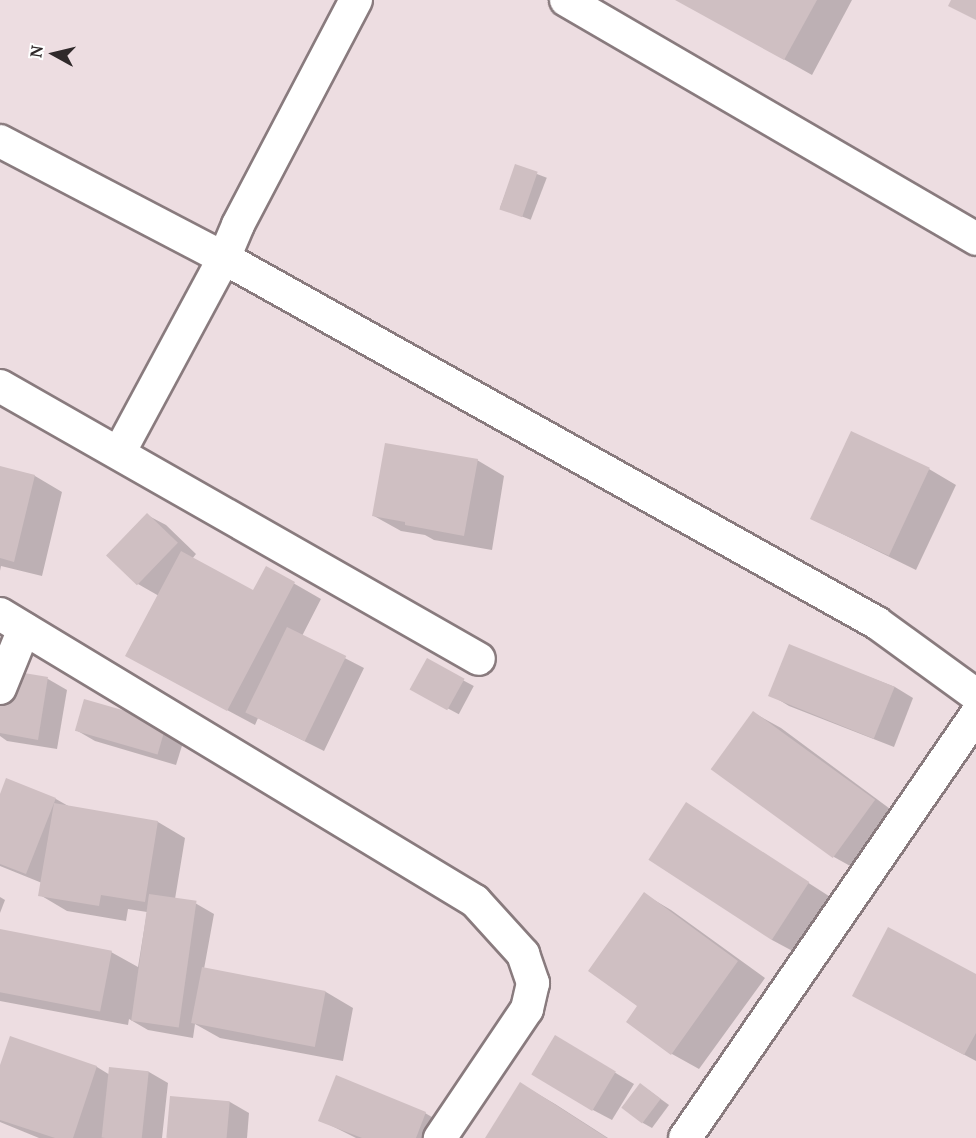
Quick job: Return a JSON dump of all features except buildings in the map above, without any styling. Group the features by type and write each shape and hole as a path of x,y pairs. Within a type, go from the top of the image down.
{"street":[{"path":"119,453 224,258 238,225 356,0"},
{"path":"566,0 976,239"},
{"path":"0,141 224,258 877,623 976,695"},
{"path":"0,386 480,659"},
{"path":"0,688 12,621 475,901 523,954 532,983 527,1009 440,1138"},
{"path":"685,1138 976,715"}]}
